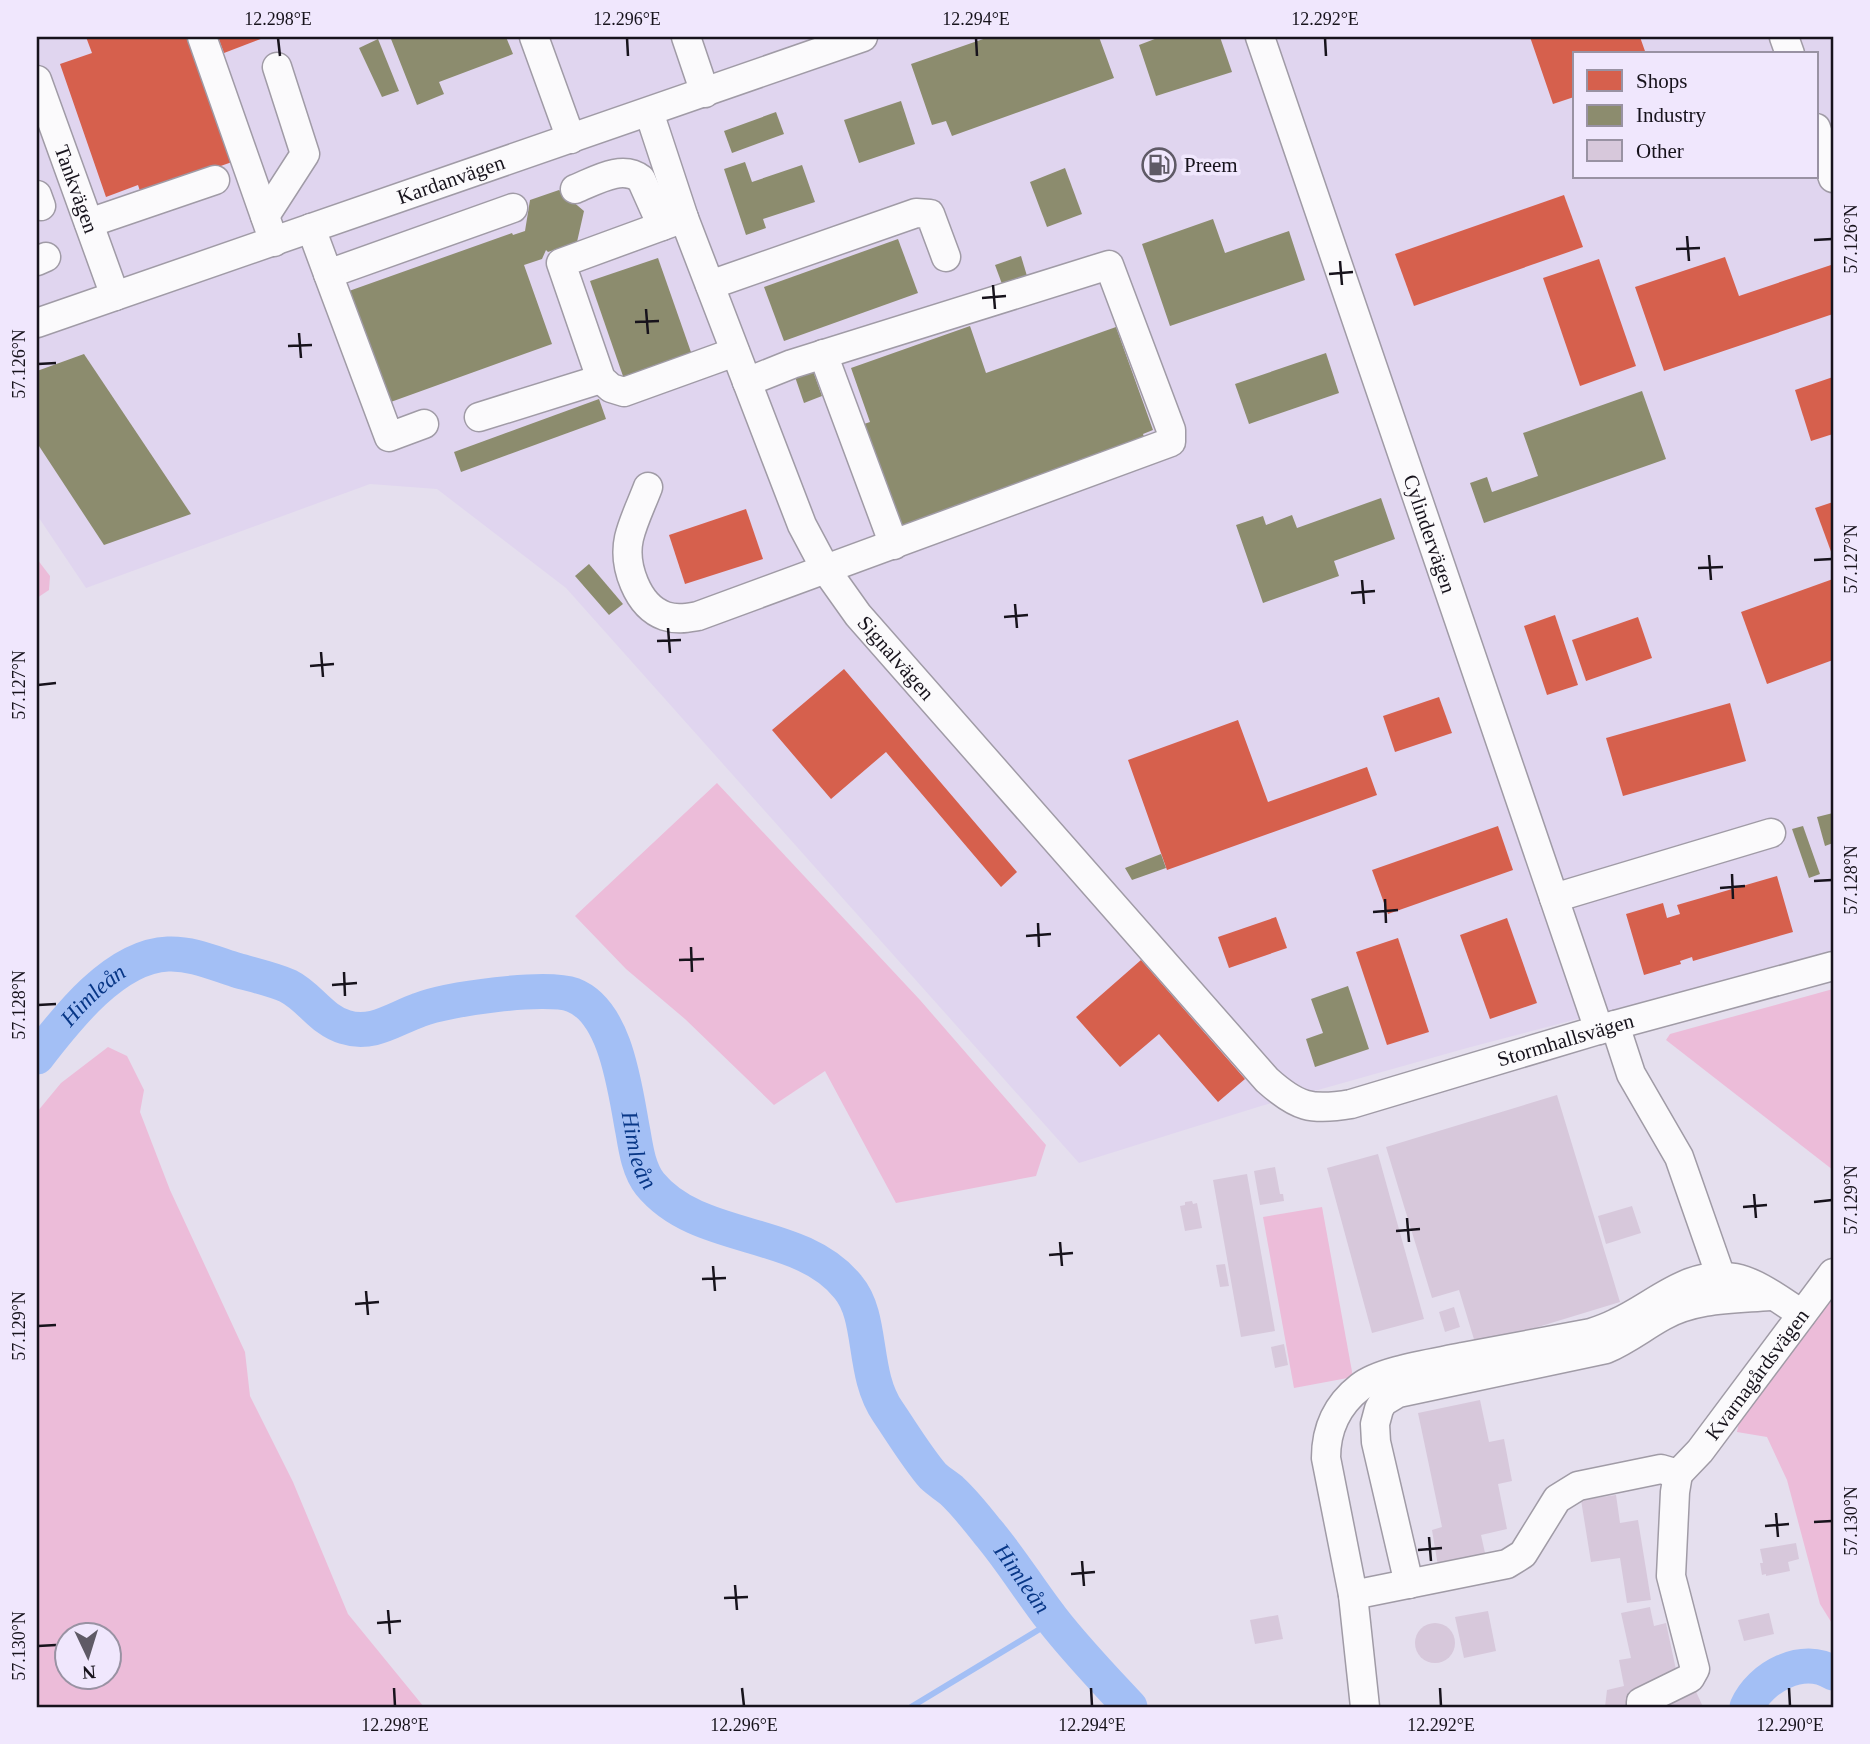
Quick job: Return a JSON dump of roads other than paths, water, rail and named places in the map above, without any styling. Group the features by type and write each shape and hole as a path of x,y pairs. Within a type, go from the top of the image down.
{"street":[{"path":"202,37 270,229"},
{"path":"534,37 571,139"},
{"path":"686,37 705,93"},
{"name":"Kardanvägen","path":"37,323 115,296 270,229 311,228 705,93 823,43 863,37"},
{"name":"Cylindervägen","path":"1260,37 1554,898 1607,1028 1679,1157 1720,1277"},
{"path":"270,229 305,154 277,67"},
{"name":"Tankvägen","path":"37,80 46,133 89,223 115,296"},
{"name":"Signalvägen","path":"649,112 673,222 710,285 802,525 826,569 866,625 1267,1080 1299,1104"},
{"path":"1818,134 1833,178"},
{"path":"575,188 620,172 635,175 641,179 673,222 561,263 601,379 611,388 624,392 735,352"},
{"path":"89,223 215,180"},
{"path":"328,274 513,208"},
{"path":"710,285 916,213 930,214 946,257"},
{"path":"311,228 389,437 424,424"},
{"path":"648,487 629,537 629,572 636,588 650,605 663,615 678,619 698,616 1171,442 1171,430 1109,265 823,354 747,382"},
{"path":"823,354 894,545"},
{"path":"479,417 601,379"},
{"path":"1554,898 1771,833"},
{"name":"Stormhallsvägen","path":"1299,1104 1328,1108 1351,1104 1607,1028 1833,966"},
{"name":"Kvarnagårdsvägen","path":"1678,1474 1700,1451 1833,1273"},
{"path":"1365,1707 1353,1595 1326,1458 1326,1438 1334,1418 1361,1386 1380,1377 1418,1366 1591,1333 1618,1323 1676,1289 1704,1279 1720,1277 1750,1283 1801,1314"},
{"path":"1409,1584 1376,1442 1375,1424 1383,1402 1398,1393 1434,1384 1606,1349 1686,1306 1707,1301 1773,1296"},
{"path":"1353,1595 1507,1564 1523,1554 1558,1499 1578,1486 1661,1469 1678,1474 1671,1576 1695,1669 1690,1678 1641,1702 1641,1707"}],"waterway":[{"name":"Himleån","path":"37,1057 78,1008 111,977 148,957 168,954 194,957 288,986 329,1019 355,1029 374,1028 419,1010 473,998 520,992 560,992 573,995 588,1004 609,1035 622,1075 638,1160 650,1184 671,1203 695,1217 804,1254 828,1268 848,1287 861,1314 870,1363 880,1397 921,1462 974,1515 1061,1631 1130,1707"},
{"path":"911,1707 1053,1621"},
{"name":"Himleån","path":"1747,1707 1762,1686 1772,1678 1796,1667 1809,1666 1833,1673"}],"place":[{"name":"Preem","path":"1159,165"}]}
